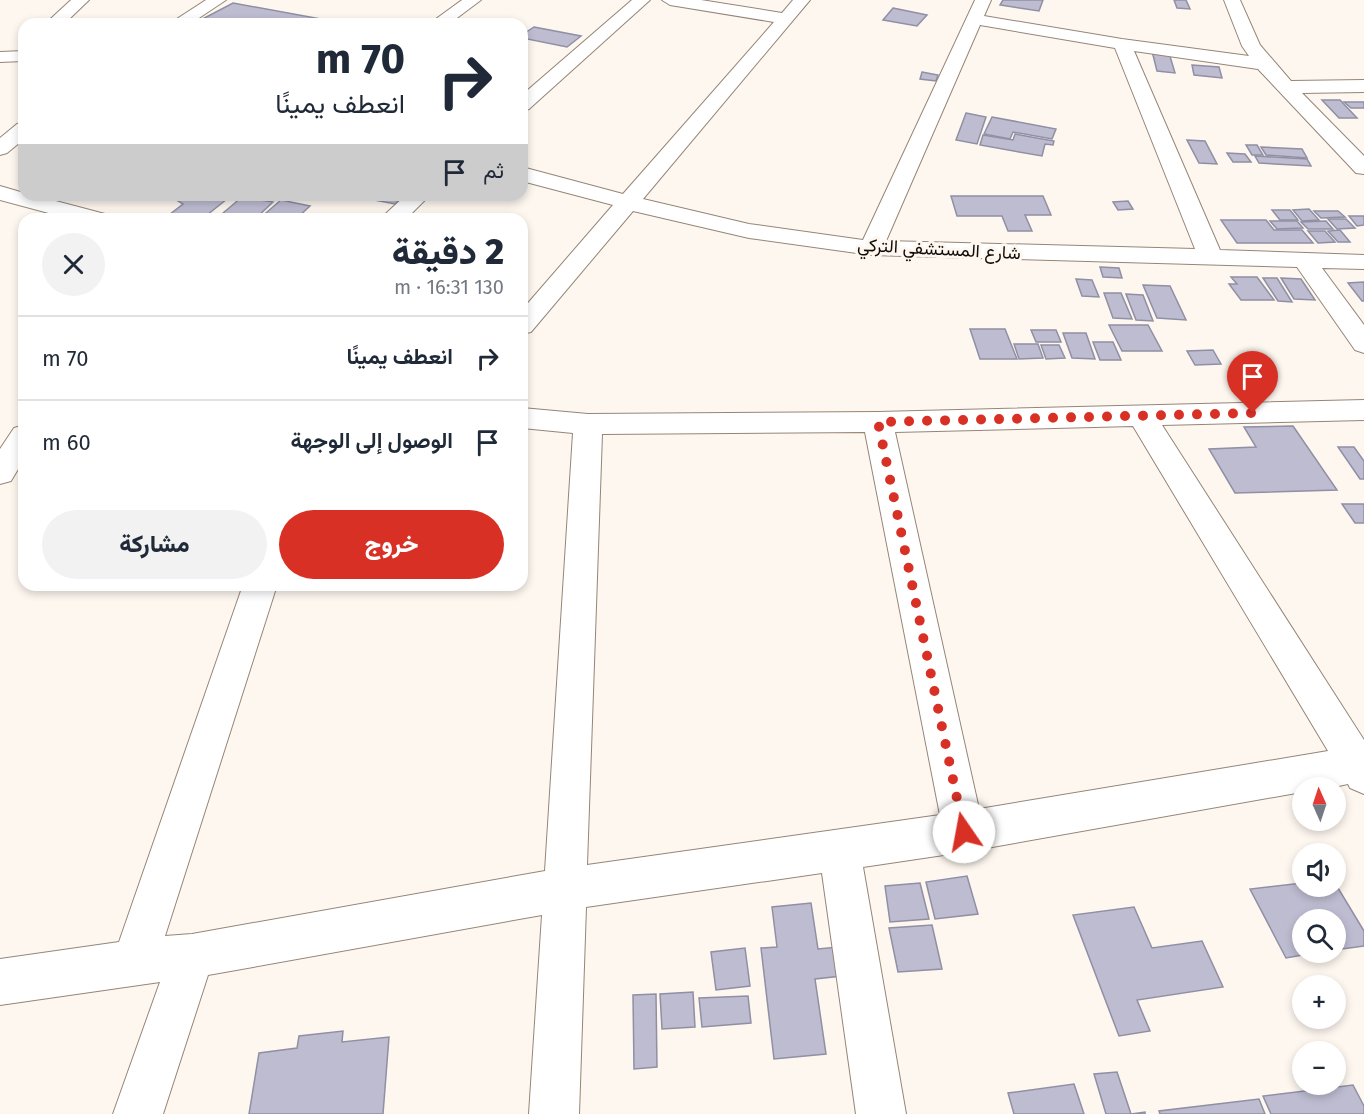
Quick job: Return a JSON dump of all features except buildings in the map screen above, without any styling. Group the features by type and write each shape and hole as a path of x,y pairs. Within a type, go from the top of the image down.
{"street":[{"path":"61,18 81,0"},
{"path":"188,18 218,0"},
{"path":"447,18 473,0"},
{"path":"528,100 642,0"},
{"path":"670,0 786,19"},
{"path":"528,319 802,0"},
{"path":"871,248 983,0"},
{"path":"1232,0 1251,46 1264,64 1364,168"},
{"path":"974,19 1122,44 1264,64"},
{"path":"1122,44 1210,256"},
{"path":"1285,87 1364,86"},
{"path":"0,149 18,133"},
{"name":"شارع المستشفي التركي","path":"528,176 627,202 769,234 871,248 937,252 1210,256 1364,262"},
{"path":"0,193 18,198"},
{"path":"30,201 75,213"},
{"path":"399,213 412,201"},
{"path":"1304,260 1364,344"},
{"path":"528,419 588,424 878,422 1364,410"},
{"path":"0,982 134,962 192,956 566,889 964,832 1362,767 1142,416"},
{"path":"878,422 964,832"},
{"path":"554,1114 588,424"},
{"path":"0,473 18,446"},
{"path":"134,962 258,591"},
{"path":"839,850 881,1114"},
{"path":"138,1114 192,956"}],"route":[{"path":"964,832 878,422 1253,413"}]}
